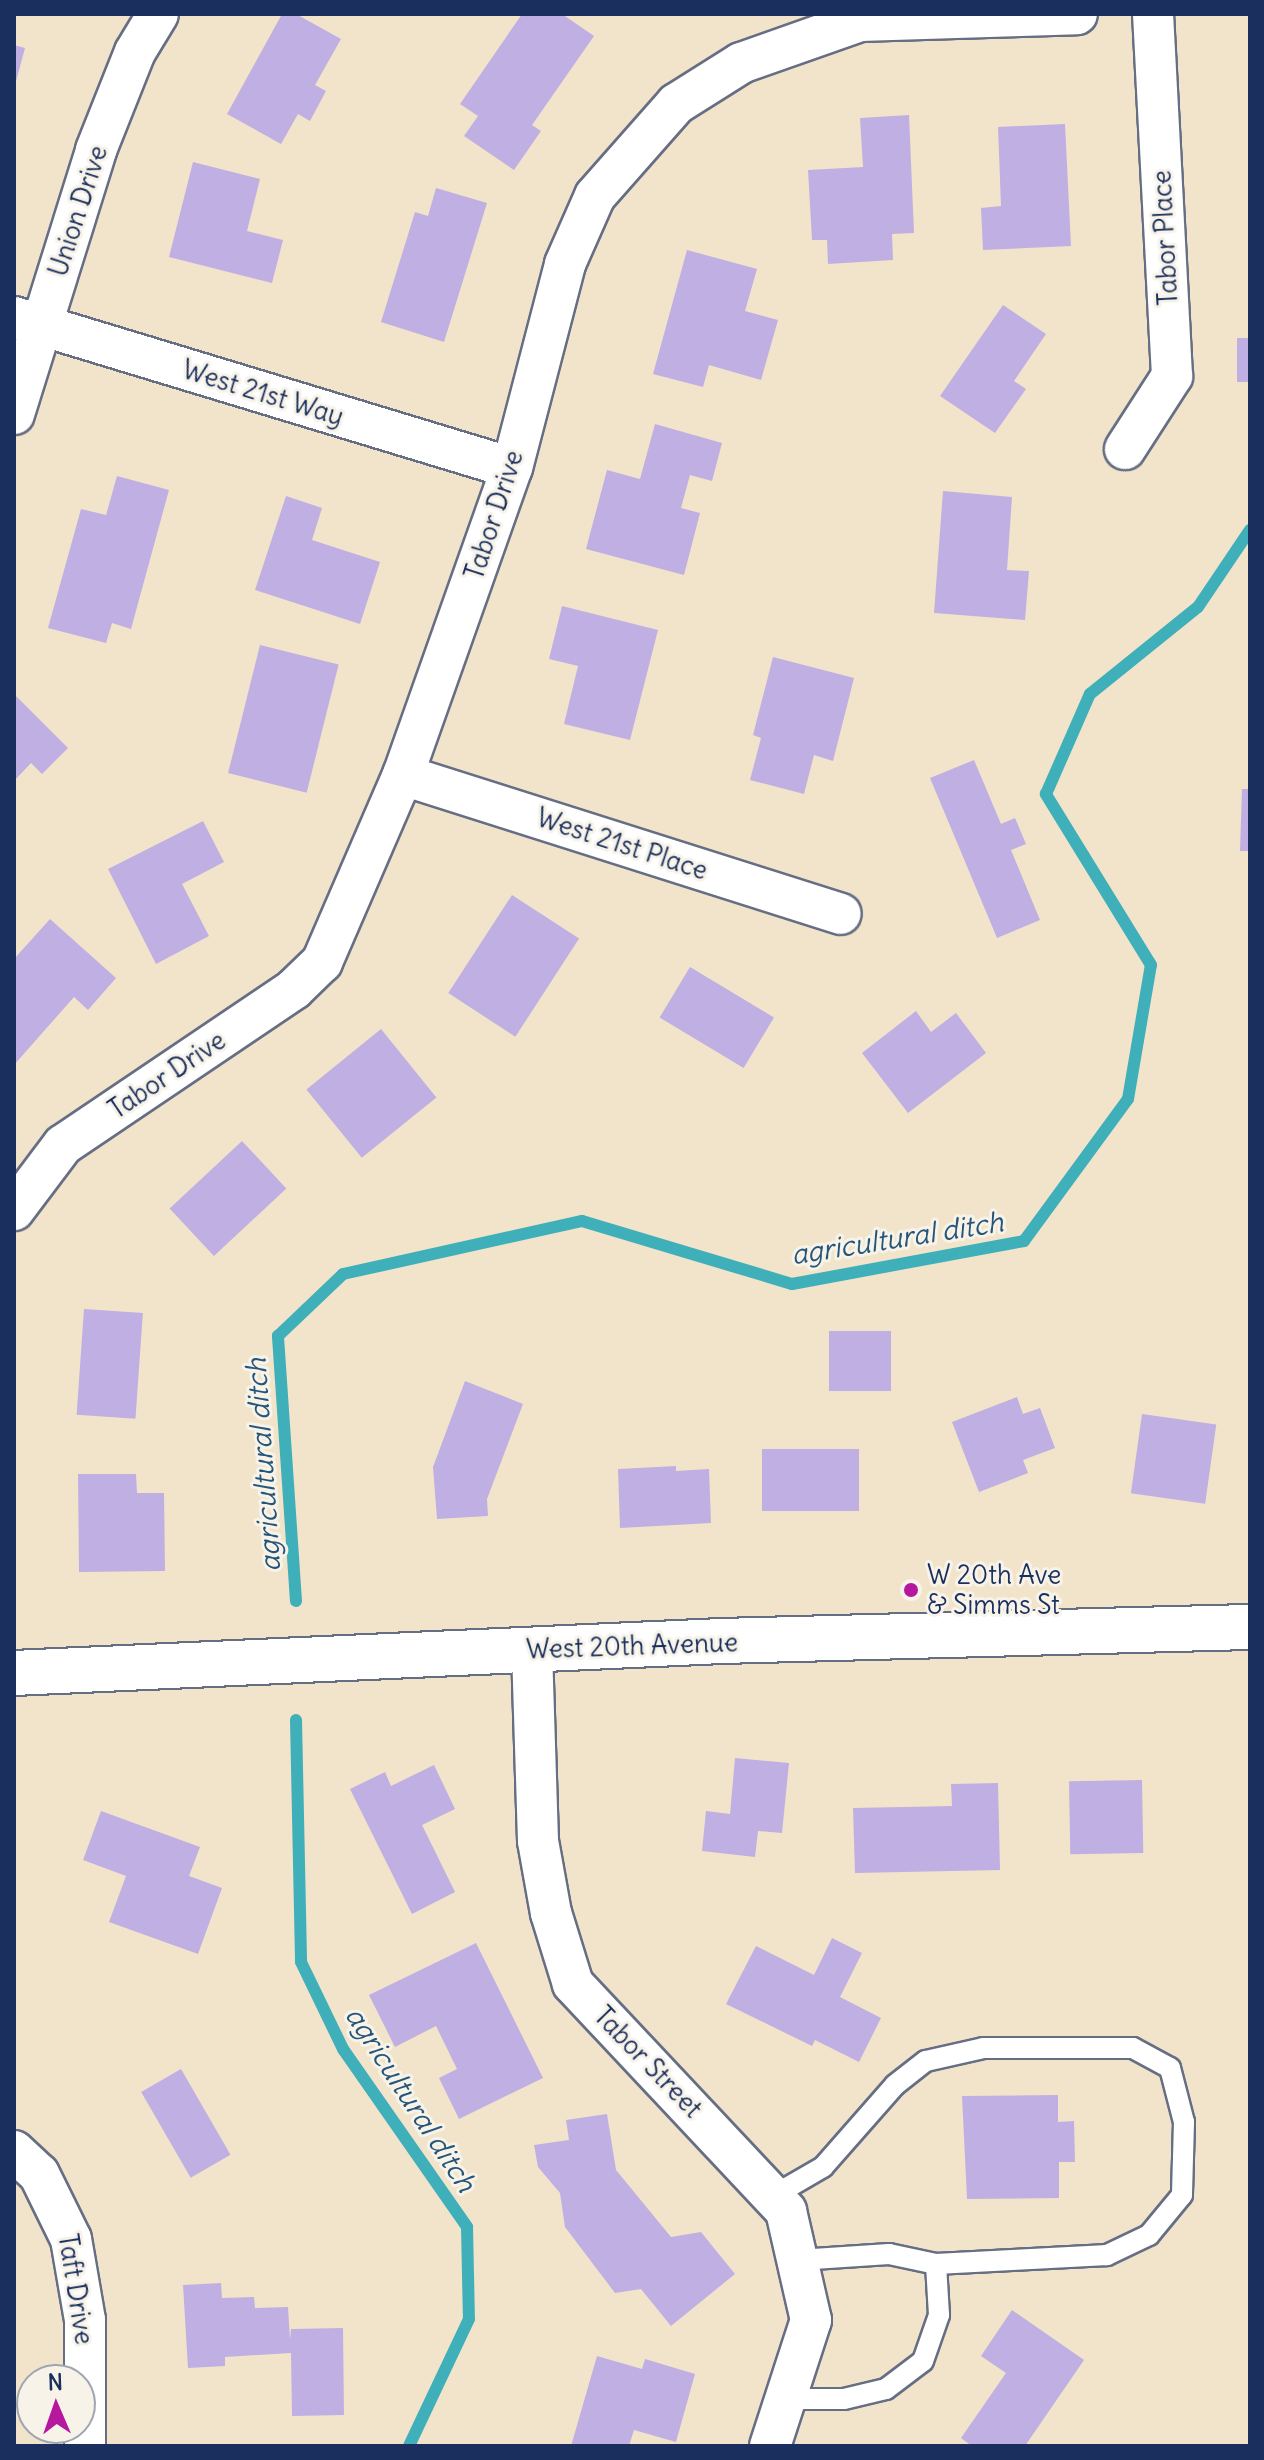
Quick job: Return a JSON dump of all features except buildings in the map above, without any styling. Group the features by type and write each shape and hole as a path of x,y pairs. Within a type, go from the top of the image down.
{"street":[{"name":"Union Drive","path":"14,414 27,321 135,52 158,14"},
{"name":"Tabor Drive","path":"14,1210 63,1145 294,989 322,962 403,775 512,468 565,264 595,196 676,104 741,63 860,21 1077,14"},
{"name":"Tabor Place","path":"1125,449 1172,376 1153,14"},
{"name":"West 21st Way","path":"27,321 512,468"},
{"name":"West 21st Place","path":"403,775 840,914"},
{"name":"West 20th Avenue","path":"14,1673 532,1650 1250,1627"},
{"name":"Tabor Street","path":"532,1650 538,1841 551,1913 573,1984 786,2211 811,2320 770,2446"},
{"name":"Taft Drive","path":"14,2151 39,2174 71,2239 85,2320 85,2446"}],"lane":[{"path":"773,2196 823,2167 895,2085 926,2061 983,2048 1133,2048 1170,2068 1184,2122 1182,2195 1149,2235 1107,2255 936,2264 889,2254 798,2260"},
{"path":"787,2399 844,2399 886,2389 923,2361 939,2315 936,2264"}],"waterway":[{"name":"agricultural ditch","path":"296,1601 278,1336 343,1274 582,1221 792,1284 1024,1241 1128,1099 1151,965 1046,794 1090,694 1198,607 1250,530"},
{"name":"agricultural ditch","path":"296,1720 301,1962 343,2049 467,2227 469,2319 409,2446"}],"place":[{"name":"W 20th Ave & Simms St","path":"911,1590"}]}
